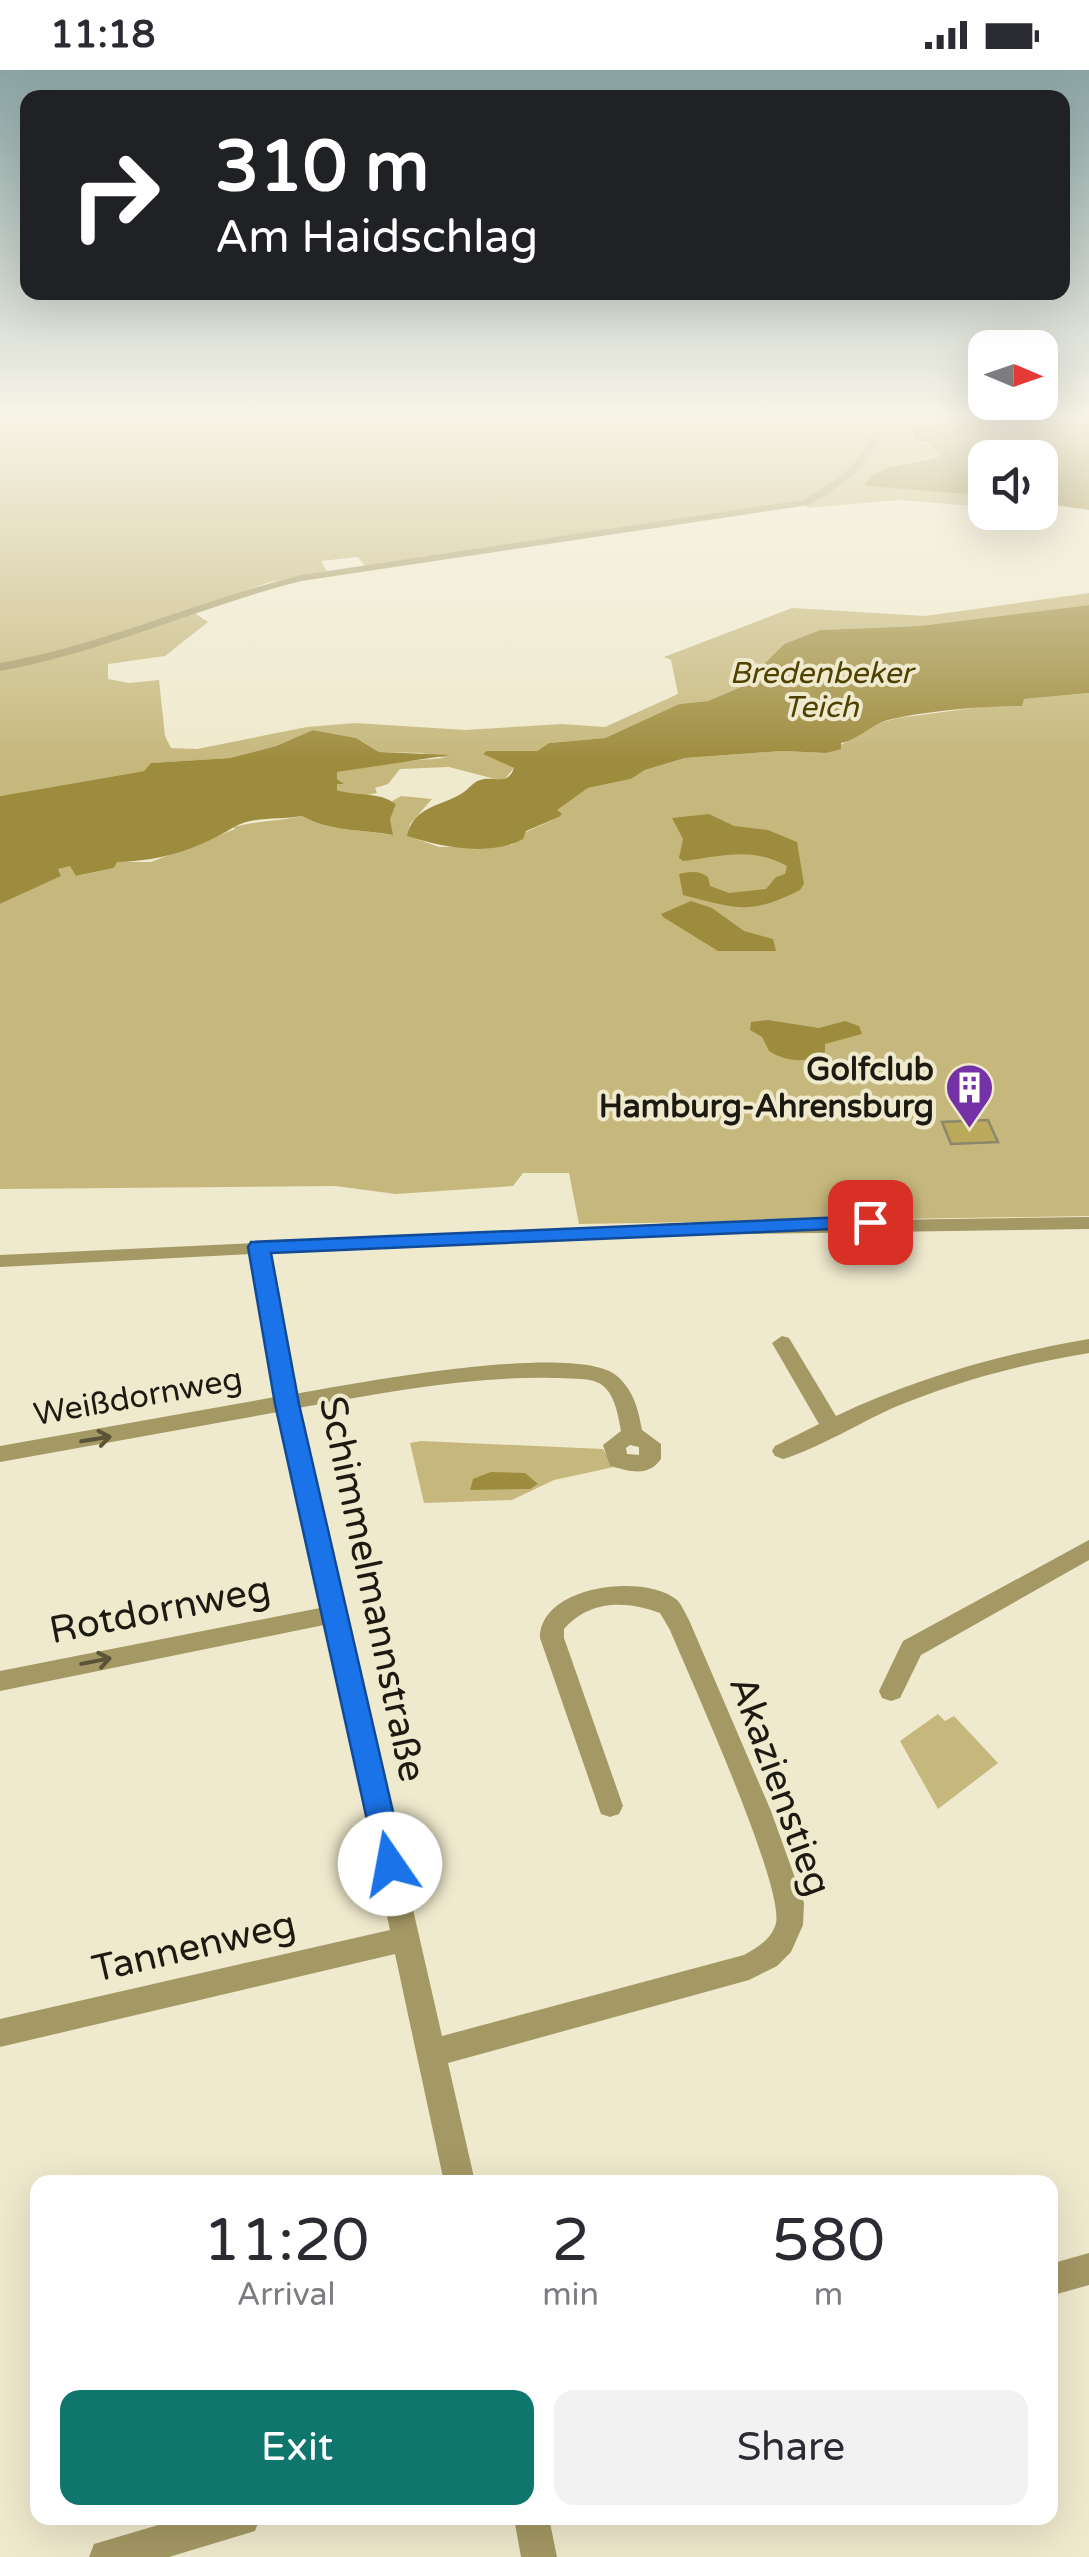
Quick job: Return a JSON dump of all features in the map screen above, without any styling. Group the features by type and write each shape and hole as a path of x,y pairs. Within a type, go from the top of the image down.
{"street":[{"path":"0,667 93,649 253,591 301,578 631,529"},
{"path":"0,1261 886,1222 1087,1226"},
{"name":"Schimmelmannstraße","path":"259,1247 287,1404 458,2175"},
{"path":"782,1343 832,1425"},
{"path":"783,1451 890,1399 967,1373 1089,1346"},
{"name":"Weißdornweg","path":"0,1454 459,1374 578,1372 607,1378 620,1388 633,1436"},
{"path":"891,1691 912,1648 1089,1549"},
{"name":"Akazienstieg","path":"431,2053 749,1968 779,1948 792,1916 758,1811 681,1626 668,1606 638,1596 585,1600 569,1607 552,1626 552,1638 610,1806"},
{"name":"Rotdornweg","path":"0,1680 335,1614"},
{"name":"Tannenweg","path":"0,2033 406,1939"},
{"path":"1058,2278 1089,2269"},
{"path":"107,2557 218,2525"},
{"path":"533,2525 539,2557"}],"shaded area":[{"path":"0,529 614,529 365,566 358,557 321,561 327,571 270,582 190,610 208,622 165,656 108,664 108,679 129,683 159,680 165,736 171,748 197,749 307,727 355,723 465,730 562,724 605,727 678,694 671,660 664,657 792,608 925,616 1089,593 1089,605 919,626 820,630 784,644 741,687 708,701 679,704 605,738 549,743 537,751 487,752 514,768 503,781 449,767 400,769 388,784 375,788 377,793 357,797 337,790 337,783 343,784 337,779 337,772 382,763 445,758 379,752 356,738 313,730 276,746 230,758 152,763 144,771 0,796"},
{"name":"Golfclub Hamburg-Ahrensburg","path":"1089,693 1089,1216 579,1224 569,1173 523,1173 513,1186 396,1194 335,1186 0,1189 0,904 60,876 57,869 70,865 77,876 114,868 116,862 151,862 233,827 302,816 335,827 392,835 389,819 396,804 392,801 401,796 432,799 410,824 408,836 439,847 512,845 526,832 559,817 561,814 556,810 588,788 631,779 645,770 685,758 782,751 826,753 879,723 898,718 996,705 1021,706 1023,699"},
{"path":"410,1443 603,1449 614,1467 554,1480 512,1500 424,1503"},
{"path":"938,1714 945,1721 954,1716 998,1763 938,1809 900,1741"}],"water":[{"name":"Bredenbeker Teich","path":"1089,605 1089,693 1024,699 1022,706 894,718 841,743 841,749 826,753 782,751 685,758 645,770 631,779 588,788 557,810 562,814 559,817 526,831 523,839 496,848 450,847 407,836 421,813 461,794 477,781 504,779 511,774 514,768 483,754 487,751 537,751 549,743 605,738 679,704 708,701 741,687 784,644 820,630 919,626"},
{"path":"313,730 356,738 379,752 450,755 337,772 337,779 344,784 337,784 337,790 382,797 396,804 390,819 393,835 335,827 302,816 250,821 166,856 117,862 114,868 76,876 70,866 58,869 61,876 0,904 0,796 144,771 151,763 230,758 276,746"},
{"path":"709,814 734,826 768,830 797,842 804,884 800,890 768,904 742,907 683,895 679,874 701,873 708,877 710,886 729,893 766,889 776,877 785,874 787,866 760,856 735,854 683,861 679,858 683,839 672,818"},
{"path":"691,901 712,908 744,931 773,939 776,951 718,951 661,914"},
{"path":"768,1020 819,1028 845,1021 859,1026 862,1034 825,1044 825,1052 811,1058 790,1059 769,1051 762,1037 750,1030 751,1022"},
{"path":"491,1472 525,1473 538,1484 530,1489 470,1490 473,1479"}],"building":[{"name":"Golfclub Hamburg-Ahrensburg","path":"988,1120 998,1142 951,1144 942,1122"}],"place":[{"name":"Golfclub Hamburg-Ahrensburg","path":"969,1130"}],"route":[{"path":"390,1864 287,1404 259,1247 870,1222"}]}
